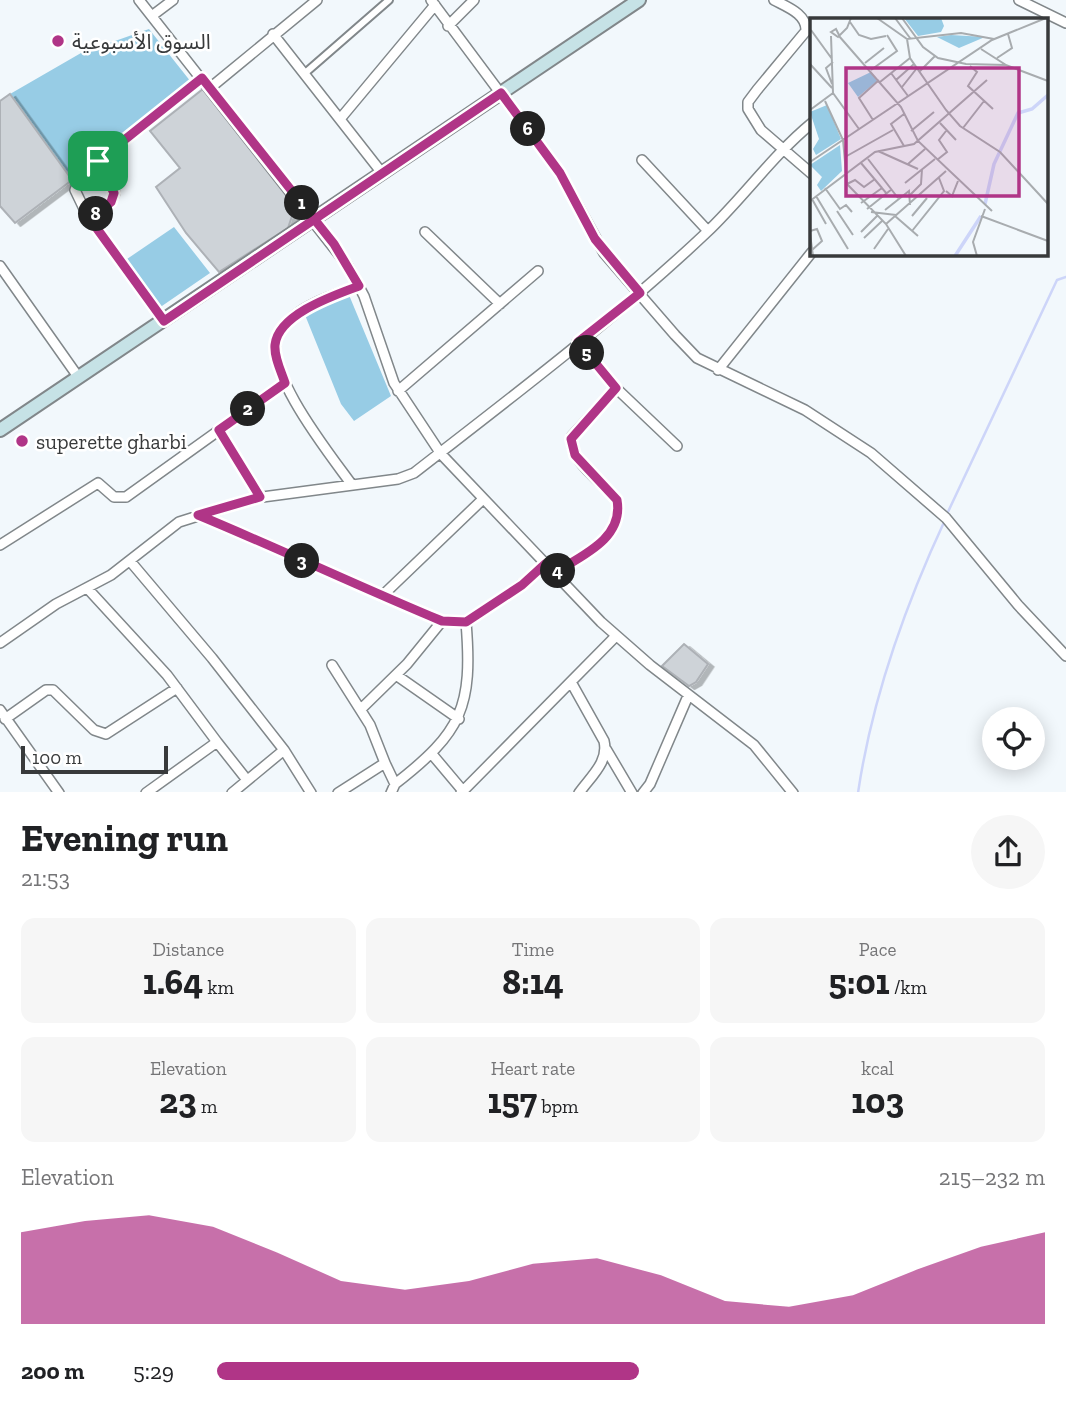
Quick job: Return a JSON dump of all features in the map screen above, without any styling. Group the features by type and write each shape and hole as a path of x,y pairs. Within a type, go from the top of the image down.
{"main road":[{"path":"0,430 639,0"}],"street":[{"path":"139,0 313,218 359,286 383,358 398,391 441,454 482,500 616,636 688,696 754,745 792,792"},
{"path":"153,15 173,0"},
{"path":"210,88 317,0"},
{"path":"304,74 389,0"},
{"path":"448,26 474,0"},
{"path":"774,0 800,16 806,31 748,102 748,109 761,130 810,172"},
{"path":"1019,0 1066,23"},
{"path":"340,119 433,3 560,173 595,239 697,358 805,410 871,453 946,518 1066,656"},
{"path":"273,34 382,173"},
{"path":"164,321 90,219 75,190 80,178 98,161 202,78"},
{"path":"0,643 55,604 88,589 130,561 171,526 260,497 404,478 441,454 640,293 708,231 782,148 810,124"},
{"path":"642,160 708,231"},
{"path":"90,219 111,202 114,193 98,161"},
{"path":"425,232 500,304"},
{"path":"718,370 810,255"},
{"path":"0,266 79,379"},
{"path":"398,391 538,271"},
{"path":"352,485 304,416 285,383 275,346 281,330 316,303 359,286"},
{"path":"578,342 616,388 677,446"},
{"path":"0,545 97,483 114,497 125,497 285,383"},
{"path":"554,573 598,545 611,533 617,519 617,500 575,455 571,444 572,436 616,388"},
{"path":"219,430 260,497"},
{"path":"382,596 482,500"},
{"path":"198,515 261,539 300,561 442,621 466,622 522,585 545,564"},
{"path":"130,561 200,642 284,750 311,792"},
{"path":"88,589 177,688 247,780"},
{"path":"361,709 396,675 442,621"},
{"path":"332,665 361,709 393,788 431,753 459,719 464,707 468,672 466,622"},
{"path":"431,753 462,792 616,636"},
{"path":"396,675 459,719"},
{"path":"570,682 631,792"},
{"path":"5,719 46,690 53,690 94,730 106,734 177,688"},
{"path":"644,792 650,784 688,696"},
{"path":"0,710 58,792"},
{"path":"147,792 217,742"},
{"path":"580,792 603,761 605,748"},
{"path":"233,792 284,750"},
{"path":"340,792 385,763"}],"shaded area":[{"path":"149,29 191,82 72,180 10,94 81,53"},
{"path":"174,227 210,273 159,308 127,259"},
{"path":"349,295 391,396 354,421 341,404 305,315 329,301"}],"building":[{"path":"203,89 296,204 288,228 219,272 186,233 156,187 180,168 150,131"},
{"path":"10,94 72,180 15,223 0,206 0,101"},
{"path":"684,644 708,664 696,682 689,686 662,666"}],"waterway":[{"path":"947,514 1057,280 1066,277"},
{"path":"858,792 872,722 892,653 916,586 945,520"}],"place":[{"name":"السوق اﻷسبوعية","path":"58,41"},
{"name":"superette gharbi","path":"22,441"}],"route":[{"path":"98,161 112,185 114,196 111,202 90,219 164,321 313,218 501,93 560,173 595,239 613,264 640,293 578,342 616,388 571,439 575,455 617,500 617,519 611,533 598,545 554,573 545,564 522,585 466,622 442,621 316,565 300,561 261,539 198,515 260,497 219,430 285,383 275,346 276,337 281,330 316,303 359,286 334,244 313,218 202,78 98,161"}]}
